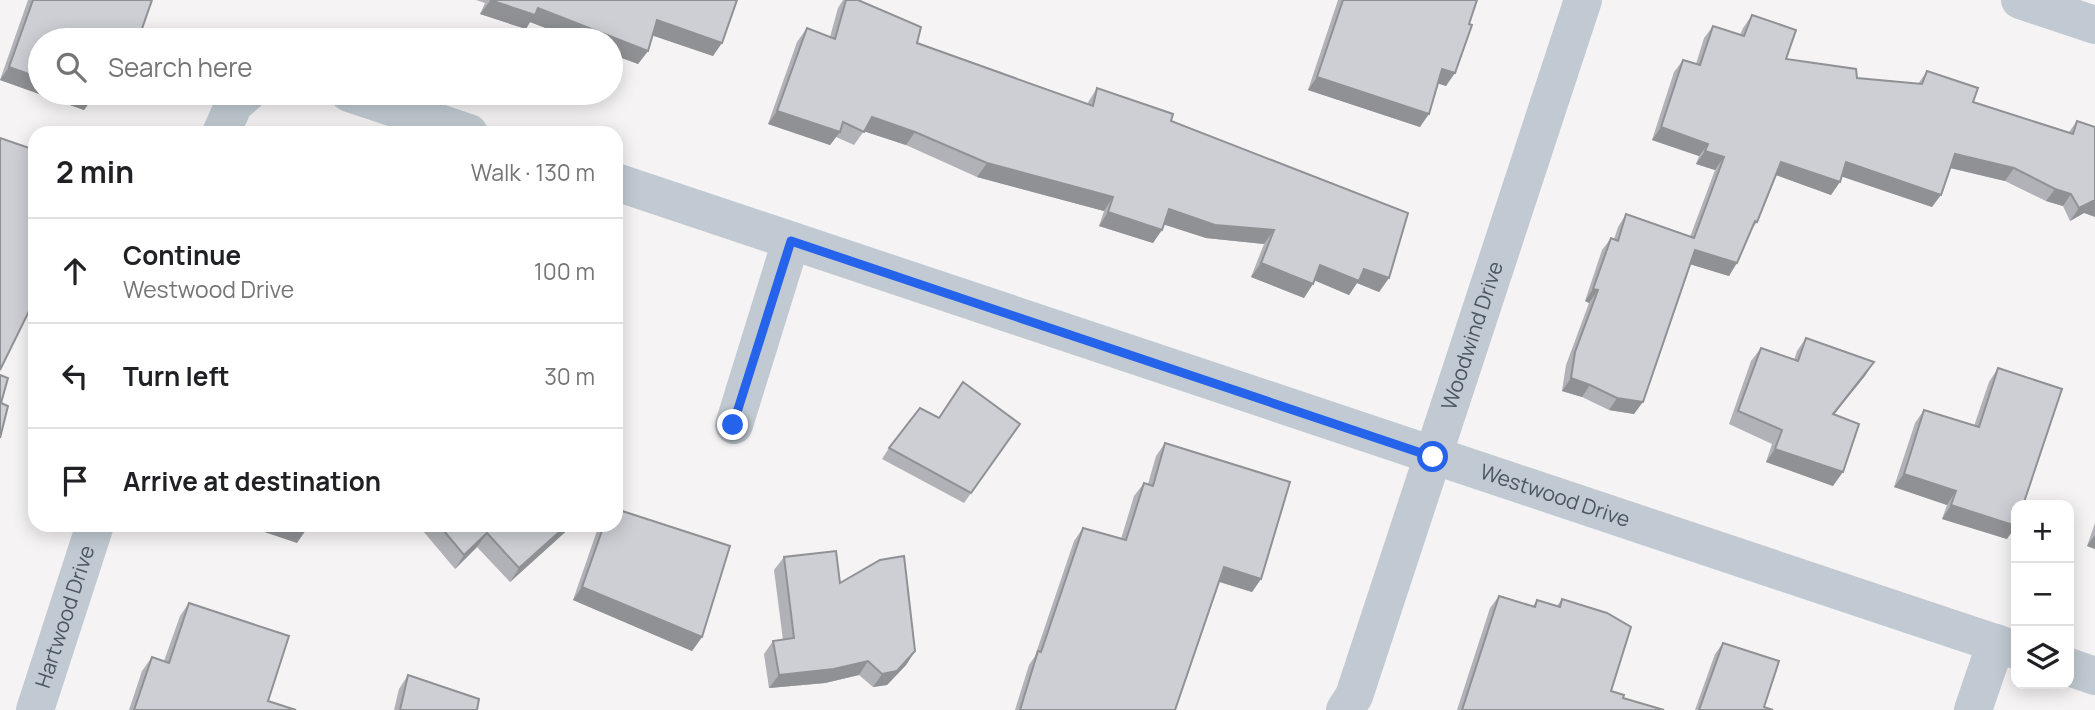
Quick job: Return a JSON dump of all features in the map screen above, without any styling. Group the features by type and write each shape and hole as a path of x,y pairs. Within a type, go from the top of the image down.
{"street":[{"name":"Woodwind Drive","path":"1345,710 1354,695 1583,0"},
{"path":"2020,0 2095,25"},
{"path":"224,126 234,105"},
{"path":"384,105 447,126"},
{"name":"Westwood Drive","path":"623,185 2006,647"},
{"path":"733,425 791,241"},
{"name":"Hartwood Drive","path":"35,710 93,532"},
{"path":"1973,710 2006,647"},
{"path":"2074,669 2095,676"}],"building":[{"path":"33,0 152,0 142,28 28,28 28,74 9,67"},
{"path":"490,0 737,0 722,43 657,20 648,51 623,41 623,28 589,28 538,8 535,15"},
{"path":"846,0 858,0 921,27 917,43 1093,106 1097,88 1173,114 1171,121 1408,213 1389,278 1364,269 1359,281 1320,265 1313,284 1261,263 1274,230 1215,225 1169,209 1162,230 1108,212 1113,197 987,163 872,117 864,132 843,122 840,132 777,111 807,28 835,39"},
{"path":"1343,0 1477,0 1469,24 1472,25 1455,73 1442,69 1429,114 1317,77"},
{"path":"1752,15 1796,30 1786,59 1856,69 1857,78 1922,84 1927,71 1978,88 1973,102 2073,134 2077,121 2095,127 2095,201 2079,208 2071,194 2014,168 1955,154 1941,195 1846,162 1840,182 1781,162 1737,263 1695,250 1643,402 1617,398 1571,378 1575,352 1598,290 1593,289 1611,238 1618,241 1626,214 1694,238 1724,157 1705,151 1708,144 1661,127 1683,60 1700,65 1713,26 1744,36"},
{"path":"0,138 28,148 28,313 0,370"},
{"path":"1806,338 1874,362 1833,414 1859,424 1843,472 1775,449 1782,430 1738,411 1761,348 1798,361"},
{"path":"1998,368 2062,389 2025,500 2011,500 2011,524 1951,505 1956,491 1904,474 1924,410 1979,427"},
{"path":"0,375 8,378 1,403 8,406 0,438"},
{"path":"963,382 1020,424 971,493 889,448 920,408 939,418"},
{"path":"1165,443 1290,482 1261,579 1224,567 1175,710 1020,710 1038,651 1041,652 1083,528 1126,540 1144,483 1153,486"},
{"path":"623,511 730,546 702,637 582,587 602,532 623,532"},
{"path":"445,532 559,532 519,568 487,533 464,555"},
{"path":"836,551 840,583 880,560 904,556 915,651 897,671 882,674 868,661 834,669 779,675 773,641 794,638 784,557"},
{"path":"1499,596 1535,607 1537,600 1560,607 1562,599 1607,613 1631,627 1611,691 1624,695 1623,698 1664,710 1462,710"},
{"path":"189,603 289,636 268,701 296,710 134,710 152,657 169,663"},
{"path":"1723,643 1779,661 1764,707 1773,710 1699,710"},
{"path":"408,675 479,699 477,710 400,710"}],"route":[{"path":"733,425 791,241 1433,457"}]}
